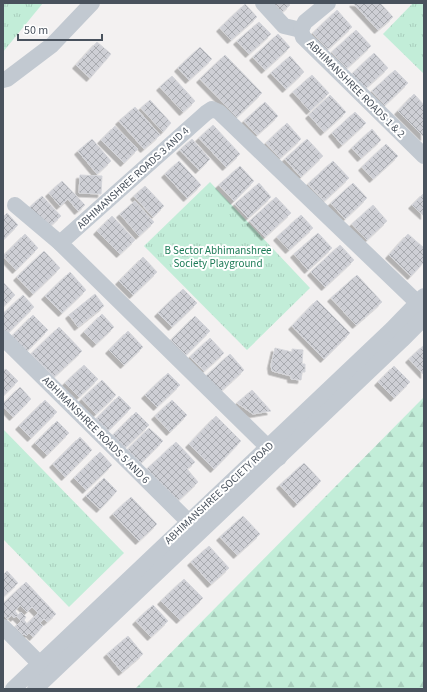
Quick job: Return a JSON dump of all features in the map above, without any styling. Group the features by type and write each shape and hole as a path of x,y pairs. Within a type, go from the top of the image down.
{"street":[{"path":"3,80 7,79 52,45 92,3"},
{"path":"262,3 284,26 301,30"},
{"name":"ABHIMANSHREE ROADS 1 & 2","path":"328,3 305,22 301,30 303,37 424,156"},
{"name":"ABHIMANSHREE ROADS 3 AND 4","path":"60,243 212,109 219,112 422,303"},
{"path":"15,205 60,243 273,453"},
{"name":"ABHIMANSHREE SOCIETY ROAD","path":"273,453 392,329 422,303"},
{"name":"ABHIMANSHREE SOCIETY ROAD","path":"13,689 45,669 273,453 424,318"},
{"name":"ABHIMANSHREE ROADS 5 AND 6","path":"3,338 194,527"},
{"path":"3,627 45,669"},
{"name":"ABHIMANSHREE SOCIETY ROAD","path":"35,689 45,669"}],"green space":[{"path":"3,3 43,3 3,52"},
{"path":"413,3 424,3 424,74 383,34"},
{"name":"B Sector Abhimanshree Society Playground","path":"210,182 310,288 247,350 144,246"},
{"path":"424,397 424,689 135,689"},
{"path":"3,429 124,553 69,607 3,539"}],"building":[{"path":"272,3 288,3 290,5 281,13"},
{"path":"353,3 380,3 393,17 378,30"},
{"path":"245,4 257,17 231,40 220,28"},
{"path":"337,10 352,27 328,49 313,33"},
{"path":"259,22 271,34 249,54 237,41"},
{"path":"356,30 371,46 347,68 332,52"},
{"path":"278,34 290,47 265,70 253,57"},
{"path":"97,42 111,54 90,78 76,65"},
{"path":"200,47 212,59 189,80 178,68"},
{"path":"374,53 388,68 366,88 352,74"},
{"path":"225,55 262,93 237,117 200,79"},
{"path":"290,56 304,72 286,89 271,73"},
{"path":"395,70 408,83 385,105 372,91"},
{"path":"312,75 329,93 310,111 293,92"},
{"path":"172,76 195,101 183,112 160,87"},
{"path":"414,94 424,105 424,137 398,111"},
{"path":"330,95 346,112 324,132 309,115"},
{"path":"150,100 171,123 163,132 141,108"},
{"path":"265,102 278,116 257,135 244,121"},
{"path":"135,107 160,135 144,149 119,121"},
{"path":"355,112 366,123 342,145 332,133"},
{"path":"287,123 301,139 280,158 266,143"},
{"path":"213,125 240,154 226,167 199,138"},
{"path":"115,126 138,149 124,163 101,140"},
{"path":"372,129 381,140 361,158 352,148"},
{"path":"92,139 111,161 97,174 78,151"},
{"path":"192,139 210,159 199,170 180,150"},
{"path":"307,139 323,156 301,177 285,159"},
{"path":"386,144 398,156 373,179 362,167"},
{"path":"179,161 201,185 187,198 165,174"},
{"path":"333,161 349,178 324,201 308,184"},
{"path":"240,166 254,181 234,201 219,185"},
{"path":"80,175 102,176 101,194 79,193"},
{"path":"62,181 85,205 78,211 68,199 60,206 49,193"},
{"path":"259,183 271,197 248,218 235,204"},
{"path":"353,183 367,198 345,219 331,203"},
{"path":"145,186 164,206 153,217 134,196"},
{"path":"424,193 424,216 412,205"},
{"path":"42,196 61,216 48,228 29,208"},
{"path":"276,197 291,213 265,237 250,221"},
{"path":"135,201 154,222 139,236 120,214"},
{"path":"373,205 387,221 367,240 352,224"},
{"path":"7,213 18,225 3,240 3,217"},
{"path":"301,215 313,228 289,250 277,237"},
{"path":"112,216 135,240 120,254 97,231"},
{"path":"318,233 332,248 308,270 294,254"},
{"path":"25,234 38,248 16,270 3,256"},
{"path":"408,234 424,248 424,262 411,276 389,255"},
{"path":"340,245 354,260 325,287 311,272"},
{"path":"44,251 60,268 33,294 17,277"},
{"path":"143,257 157,272 133,295 119,281"},
{"path":"70,272 86,290 62,313 45,296"},
{"path":"357,275 382,302 356,325 331,298"},
{"path":"3,282 15,295 3,307"},
{"path":"183,289 197,303 172,327 158,313"},
{"path":"95,294 104,306 78,327 69,315"},
{"path":"23,295 34,307 7,334 3,330 3,314"},
{"path":"317,300 350,333 324,359 292,326"},
{"path":"102,314 114,327 96,344 84,332"},
{"path":"33,315 48,330 26,352 11,337"},
{"path":"195,316 210,331 186,355 171,340"},
{"path":"59,327 82,351 54,377 31,354"},
{"path":"128,331 143,347 124,365 109,350"},
{"path":"210,338 224,353 204,371 190,357"},
{"path":"424,345 424,375 409,359"},
{"path":"275,348 292,352 292,349 303,350 302,364 305,364 305,372 302,372 301,380 291,379 291,376 272,371 271,365"},
{"path":"230,354 244,370 220,392 206,376"},
{"path":"84,365 98,379 79,397 65,383"},
{"path":"394,366 410,382 394,398 378,382"},
{"path":"6,369 18,381 3,396 3,371"},
{"path":"168,373 180,385 157,407 145,395"},
{"path":"102,380 116,395 96,414 82,399"},
{"path":"20,387 31,399 13,417 3,406 3,404"},
{"path":"252,390 271,411 253,414 237,403"},
{"path":"119,396 131,408 108,431 96,419"},
{"path":"45,400 57,412 31,438 19,426"},
{"path":"172,400 187,415 170,432 155,416"},
{"path":"136,412 149,425 124,449 112,436"},
{"path":"216,416 241,441 214,469 189,444"},
{"path":"57,421 69,433 47,455 35,443"},
{"path":"149,428 163,441 141,463 127,450"},
{"path":"80,437 92,450 65,477 53,464"},
{"path":"176,442 195,462 187,469 198,482 177,502 147,469"},
{"path":"100,452 112,465 86,490 74,478"},
{"path":"304,463 321,481 297,504 280,485"},
{"path":"104,478 117,491 100,509 86,496"},
{"path":"131,497 157,524 139,541 113,514"},
{"path":"243,516 260,534 237,555 220,537"},
{"path":"209,546 229,568 211,584 191,562"},
{"path":"7,571 18,583 3,597 3,575"},
{"path":"184,579 203,598 180,620 161,601"},
{"path":"26,582 56,614 47,622 44,619 40,623 43,626 33,637 29,633 26,636 15,627 21,621 16,616 14,618 12,615 7,619 3,614 3,604","holes":["20,605 27,612 32,607 38,613 27,624 24,620 26,617 21,612 18,615 15,611"]},
{"path":"153,605 168,621 151,637 136,621"},
{"path":"128,636 143,654 122,672 107,654"}]}
